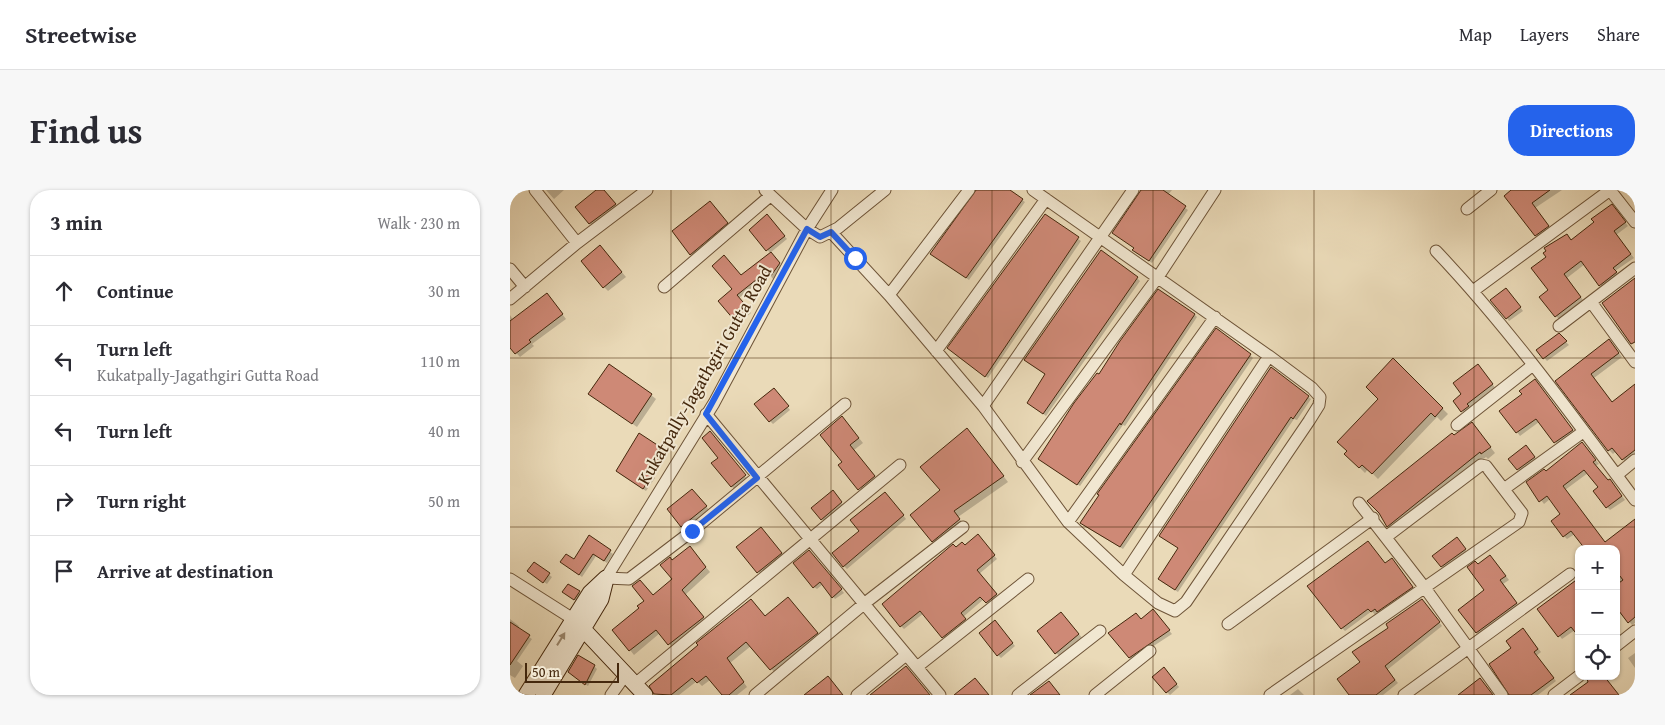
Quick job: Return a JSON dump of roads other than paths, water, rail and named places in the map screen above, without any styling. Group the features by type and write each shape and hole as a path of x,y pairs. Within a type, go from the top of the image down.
{"street":[{"path":"535,190 577,243"},
{"path":"510,300 577,243 646,190"},
{"name":"Kukatpally-Jagathgiri Gutta Road","path":"526,695 578,624 601,599 606,578 706,414 807,229 832,190"},
{"path":"664,287 768,193 807,229 820,237 831,232 885,190"},
{"path":"889,295 969,190"},
{"path":"831,232 889,295 983,406 1022,462 1068,522 1124,575 1158,603 1175,611 1186,602 1310,421 1319,405 1320,397 1312,388 1269,356 1033,190"},
{"path":"983,406 1132,190"},
{"path":"1022,462 1158,277 1215,190"},
{"path":"1467,209 1491,190"},
{"path":"1474,291 1610,190 1635,222"},
{"path":"936,350 1046,199"},
{"path":"1436,251 1474,291 1533,365 1635,500"},
{"path":"1559,326 1635,268"},
{"path":"510,269 525,287"},
{"path":"1591,302 1635,362"},
{"path":"1068,522 1214,317"},
{"path":"1124,575 1269,356"},
{"path":"1457,425 1533,365"},
{"path":"606,578 629,579 757,478 845,404"},
{"path":"706,414 757,478 812,539 940,695"},
{"path":"1504,490 1583,432"},
{"path":"1617,475 1635,460"},
{"path":"611,695 635,685 900,465"},
{"path":"1270,695 1520,521 1522,513 1486,466 1481,465 1386,537"},
{"path":"1360,503 1425,588 1502,695"},
{"path":"1228,624 1373,518"},
{"path":"755,695 865,603 963,527"},
{"path":"1404,695 1570,574"},
{"path":"510,579 578,624 635,685"},
{"path":"917,667 1028,579"},
{"name":"Kukatpally-Jagathgiri Gutta Road","path":"543,695 578,624"},
{"path":"1018,695 1100,631"},
{"path":"1620,643 1635,631"},
{"path":"1095,695 1150,651"},
{"path":"857,695 906,655"},
{"path":"1554,695 1575,679"}]}
